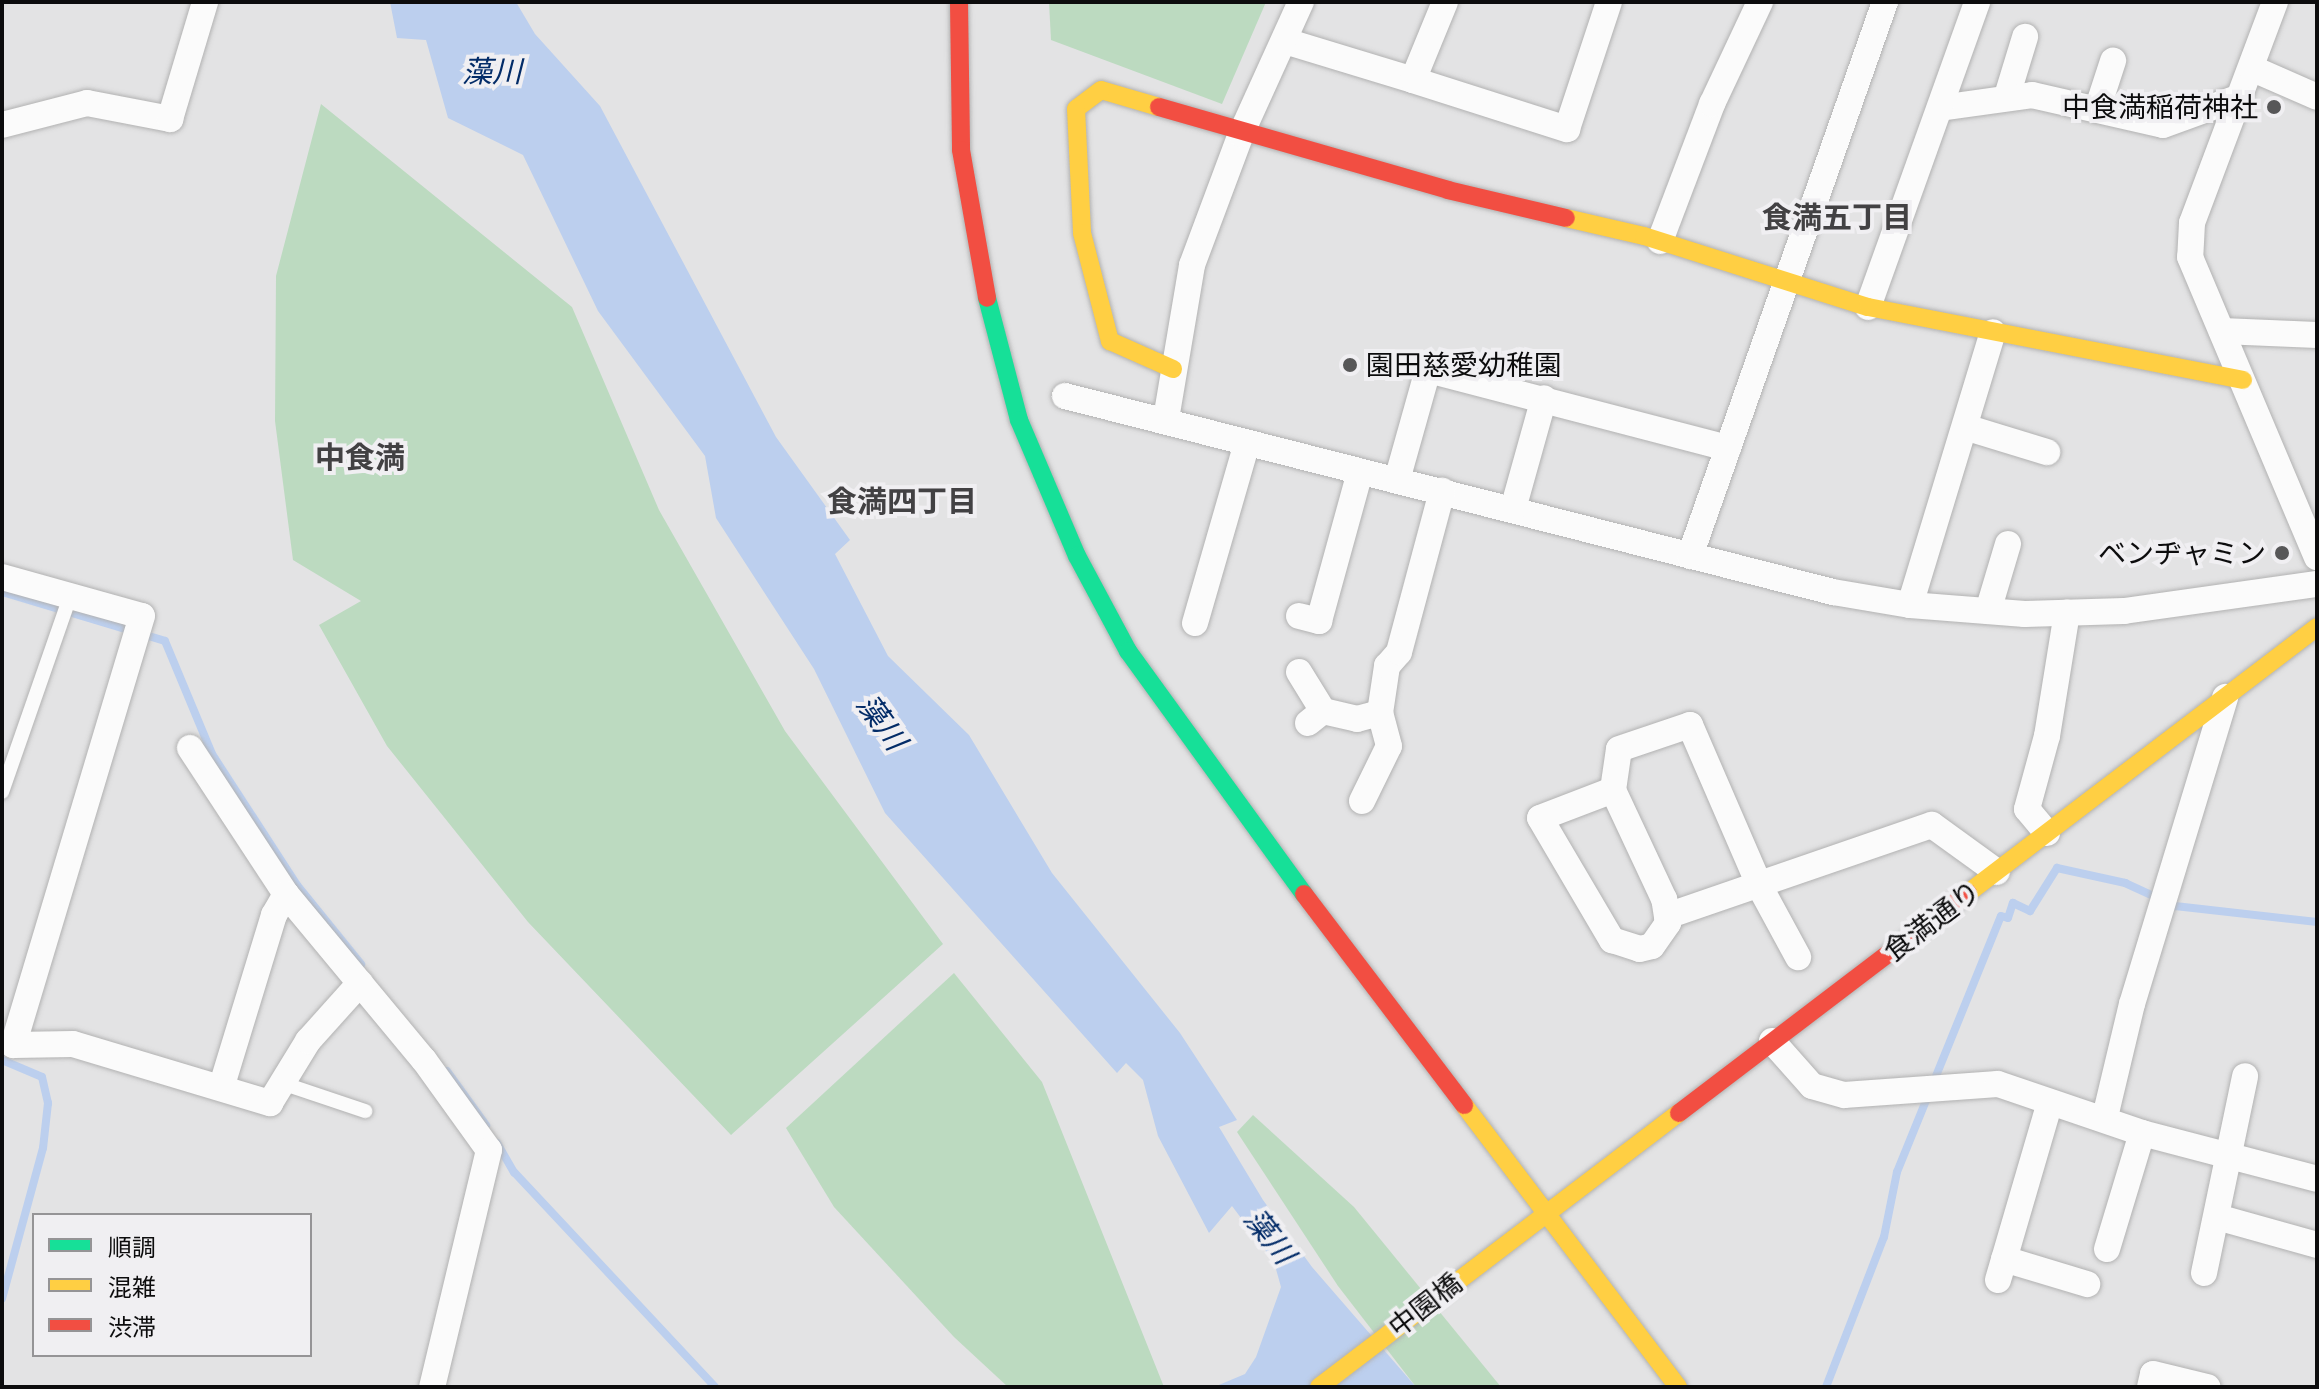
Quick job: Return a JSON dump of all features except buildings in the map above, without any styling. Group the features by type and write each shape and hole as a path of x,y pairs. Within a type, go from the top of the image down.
{"street":[{"path":"959,2 961,150 993,331 1019,420 1077,556 1128,651 1205,763 1538,1218 1678,1387"},
{"path":"1166,419 1192,265 1241,134 1301,2"},
{"path":"1413,80 1445,2"},
{"path":"1285,41 1567,129 1609,2"},
{"path":"1660,241 1712,104 1760,2"},
{"path":"1690,556 1885,2"},
{"path":"1868,307 1977,2"},
{"path":"2275,2 2190,240 2190,257 2317,557"},
{"path":"2,125 87,103 170,119 199,4"},
{"path":"2007,96 2025,37"},
{"path":"2097,110 2113,61"},
{"path":"2251,68 2317,97"},
{"path":"1173,369 1110,341 1082,233 1076,109 1101,90 1241,134 1660,241 1868,307 2243,380"},
{"path":"1940,108 2007,96 2032,95 2163,125 2240,97"},
{"path":"2222,331 2317,335"},
{"path":"1910,605 1993,332"},
{"path":"1397,480 1428,370 1728,448"},
{"path":"1065,396 1166,419 1247,443 1833,592 1910,605 1988,611 2124,611 2317,584"},
{"path":"1513,509 1544,398"},
{"path":"1965,427 2047,452"},
{"path":"1195,623 1247,443"},
{"path":"1319,621 1360,472"},
{"path":"1362,801 1389,746 1380,713 1387,666 1399,652 1442,491"},
{"path":"1988,611 2008,544"},
{"path":"2,577 142,616 13,1045 73,1044 213,1088 222,1085 270,1103 330,1013 360,983"},
{"path":"2047,833 2027,809 2047,736 2067,613"},
{"name":"食満通り","path":"1538,1218 2317,627"},
{"path":"1299,672 1316,717 1357,719 1380,713"},
{"path":"2105,1117 2132,1004 2225,697"},
{"path":"1613,790 1540,818 1612,940 1640,949 1652,946 1663,938 1667,916 1613,790 1619,749 1690,725 1760,887 1798,957"},
{"path":"190,748 286,894 360,983 489,1150 432,1387"},
{"path":"1667,916 1760,887 1932,825 1997,872"},
{"path":"222,1085 274,915 286,894"},
{"path":"1772,1041 1812,1086 1844,1095 1998,1084 2105,1117 2142,1133 2317,1179"},
{"path":"2204,1273 2232,1155 2245,1076"},
{"path":"2050,1102 2001,1270 2087,1284"},
{"path":"2107,1249 2142,1133"},
{"path":"2217,1217 2317,1245"},
{"name":"中園橋","path":"1319,1387 1538,1218"},
{"path":"2150,1387 2153,1374 2207,1387"}],"lane":[{"path":"2,792 70,597"},
{"path":"282,1083 365,1111"}],"green space":[{"path":"1049,2 1266,2 1222,104 1051,40"},
{"path":"321,104 572,307 659,510 785,731 943,944 731,1135 528,922 387,746 319,625 361,601 293,560 275,421 276,276"},
{"path":"954,973 1042,1082 1164,1387 1008,1387 954,1337 834,1207 786,1128"},
{"path":"1253,1115 1354,1207 1501,1387 1416,1387 1338,1286 1237,1132"}],"water":[{"name":"藻川","path":"390,2 516,2 535,34 600,106 776,437 850,540 835,554 888,656 969,735 1052,873 1180,1033 1237,1120 1219,1127 1263,1200 1312,1267 1416,1387 1214,1387 1245,1374 1256,1357 1281,1287 1274,1262 1232,1206 1209,1233 1158,1136 1143,1080 1126,1063 1117,1073 885,813 814,669 716,518 705,456 598,311 523,155 448,118 426,40 397,38"}],"waterway":[{"path":"2,592 165,641 212,754 297,885 361,964"},
{"path":"1826,1387 1884,1237 1897,1172 2001,916 2008,918 2013,903 2030,911 2057,868 2125,883 2175,906 2317,922"},
{"path":"2,1060 42,1077 48,1103 43,1148 2,1299"},
{"path":"447,1071 486,1125"},
{"path":"497,1143 514,1172 715,1387"}],"traffic: fast":[{"path":"987,298 1019,420 1077,556 1128,651 1304,894"}],"traffic: slow":[{"path":"1159,107 1101,90 1076,109 1082,233 1110,341 1173,369"},
{"path":"1566,218 1644,236 1868,307 2243,380"},
{"path":"1968,893 2317,627"},
{"path":"1464,1105 1678,1387"},
{"path":"1319,1387 1679,1113"}],"traffic: jam":[{"path":"959,2 961,150 987,298"},
{"path":"1159,107 1448,190 1566,218"},
{"path":"1679,1113 1968,893"},
{"path":"1304,894 1464,1105"}],"place":[{"name":"中食満稲荷神社","path":"2274,107"},
{"name":"園田慈愛幼稚園","path":"1350,365"},
{"name":"ベンヂャミン","path":"2282,553"}],"district":[{"name":"食満五丁目","path":"1837,217"},
{"name":"中食満","path":"360,457"},
{"name":"食満四丁目","path":"902,501"}]}
